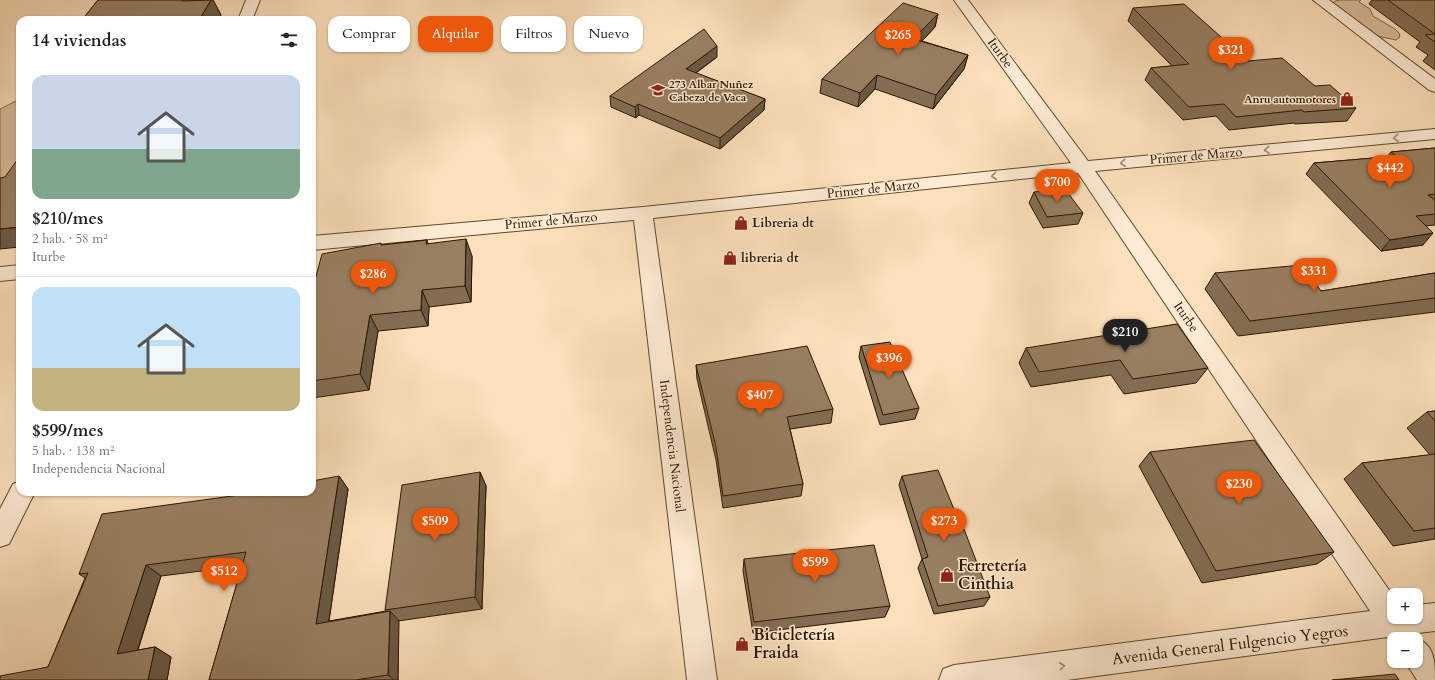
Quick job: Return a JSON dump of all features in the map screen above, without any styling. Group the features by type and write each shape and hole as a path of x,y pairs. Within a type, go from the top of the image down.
{"street":[{"path":"246,16 253,0"},
{"name":"Iturbe","path":"961,0 1083,167 1400,631"},
{"path":"1320,0 1435,87"},
{"name":"Primer de Marzo","path":"316,244 643,213 1083,167 1435,134"},
{"name":"Independencia Nacional","path":"643,213 702,680"},
{"path":"0,274 16,272"},
{"path":"0,535 20,496"},
{"name":"Avenida General Fulgencio Yegros","path":"954,680 1400,631 1435,617"},
{"path":"1423,663 1435,680"}],"shaded area":[{"path":"1361,0 1359,2 1370,9 1373,16 1395,29 1399,33 1400,37 1396,40 1377,36 1332,5 1335,1"},
{"path":"16,101 16,170 0,188 0,109"}],"building":[{"path":"98,0 211,0 201,16 85,16"},
{"path":"1388,0 1435,0 1435,34"},
{"path":"903,3 938,14 913,39 968,55 936,95 877,75 860,93 822,79"},
{"path":"1184,4 1248,61 1282,58 1315,86 1330,85 1356,108 1304,112 1302,110 1236,117 1224,104 1189,107 1151,68 1189,64 1133,8"},
{"path":"704,29 717,46 686,69 765,99 720,138 638,104 635,107 610,96"},
{"path":"1435,34 1435,42 1425,35"},
{"path":"1435,148 1435,194 1428,195 1435,200 1435,214 1416,216 1433,233 1390,240 1314,163 1396,156 1391,152"},
{"path":"16,162 16,227 0,229 0,178 5,177"},
{"path":"1065,189 1083,213 1047,217 1034,192"},
{"path":"466,239 465,286 422,290 421,310 370,315 360,374 316,380 316,276 322,254 381,243 381,245 427,240 426,244"},
{"path":"1302,265 1321,291 1435,273 1435,298 1250,321 1215,273"},
{"path":"1177,324 1208,368 1133,379 1120,360 1039,372 1026,348"},
{"path":"890,342 919,408 883,415 861,346"},
{"path":"807,346 833,409 787,417 803,484 723,496 716,447 696,365"},
{"path":"1435,411 1435,421 1427,412"},
{"path":"1254,440 1334,552 1216,571 1150,452"},
{"path":"1435,454 1435,528 1414,531 1362,463"},
{"path":"938,470 962,529 964,529 990,597 938,606 922,559 928,557 902,476"},
{"path":"480,472 475,597 385,610 402,485"},
{"path":"339,476 316,624 390,611 388,675 355,680 209,680 246,552 146,565 117,654 155,647 148,680 0,680 0,676 48,667 88,573 79,574 102,514 232,496 316,496 316,480"},
{"path":"874,545 890,606 754,622 744,559"},
{"path":"1395,674 1399,680 1332,680"}],"place":[{"name":"273 Albar Nuñez Cabeza de Vaca","path":"658,90"},
{"name":"Anru automotores","path":"1347,99"},
{"name":"Libreria dt","path":"741,223"},
{"name":"libreria dt","path":"730,258"},
{"name":"Ferretería Cinthia","path":"947,575"},
{"name":"Bicicletería Fraida","path":"742,644"}]}
